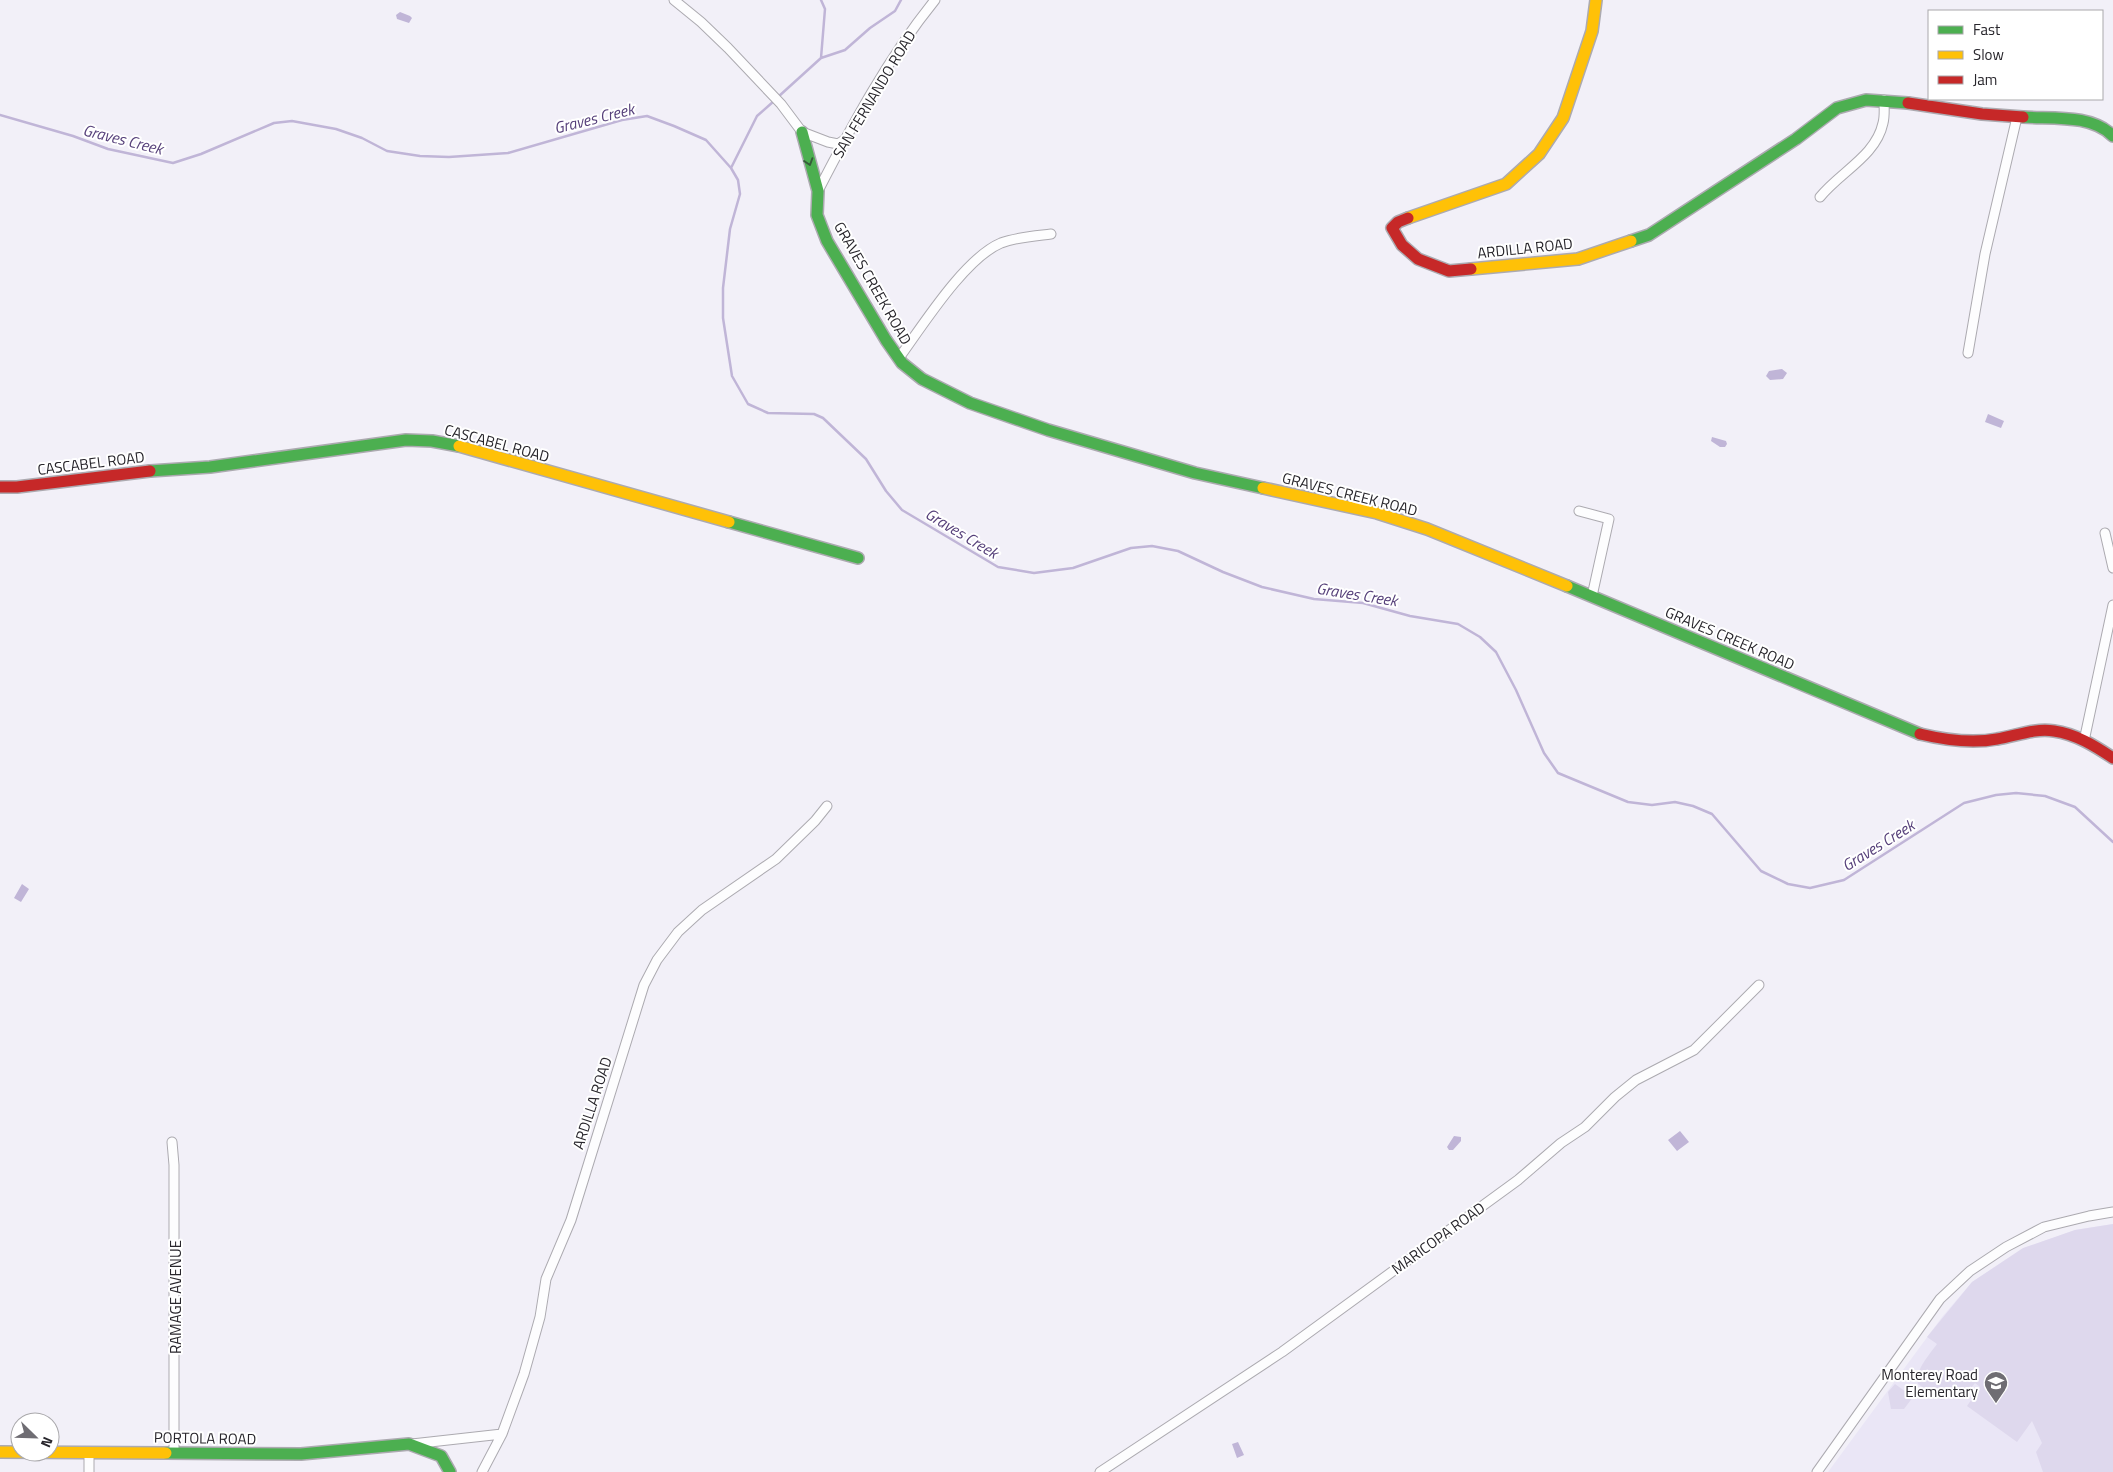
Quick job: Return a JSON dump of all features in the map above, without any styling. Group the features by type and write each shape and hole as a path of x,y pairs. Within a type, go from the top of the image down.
{"street":[{"name":"GRAVES CREEK ROAD","path":"674,0 728,48 781,104 802,132 818,191 817,215 827,241 886,340 902,363 922,380 978,406 1048,430 1195,473 1377,513 1451,538 1919,734 1953,740 1992,740 2042,730 2073,736 2113,758"},
{"name":"SAN FERNANDO ROAD","path":"818,191 844,140 879,81 918,20 935,0"},
{"name":"ARDILLA ROAD","path":"1596,0 1592,31 1563,118 1539,154 1506,184 1398,222 1392,228 1402,245 1418,259 1449,271 1578,259 1649,235 1796,139 1837,108 1866,100 1884,100 2017,117 2092,122 2104,127 2113,136"},
{"path":"1820,197 1831,183 1871,150 1883,124 1884,100"},
{"path":"1968,354 1985,254 2017,117"},
{"path":"802,132 838,144 844,140"},
{"path":"899,358 953,284 981,256 1000,244 1016,239 1050,234"},
{"name":"CASCABEL ROAD","path":"0,487 17,487 134,472 210,466 406,440 432,441 457,446 858,558"},
{"path":"1579,511 1609,519 1592,596"},
{"path":"2105,533 2113,568"},
{"path":"2084,741 2113,605"},
{"name":"ARDILLA ROAD","path":"482,1472 502,1434 530,1356 540,1317 546,1279 571,1220 644,986 657,960 684,927 728,891 776,859 815,821 827,806"},
{"name":"MARICOPA ROAD","path":"1100,1472 1282,1352 1518,1180 1561,1143 1585,1127 1615,1097 1636,1080 1694,1050 1759,985"},
{"name":"RAMAGE AVENUE","path":"172,1142 175,1185 174,1452"},
{"path":"1817,1472 1940,1299 1970,1271 2006,1247 2044,1227 2113,1212"},
{"name":"PORTOLA ROAD","path":"0,1452 301,1454 502,1434"},
{"name":"PORTOLA ROAD","path":"409,1444 434,1452 440,1456 450,1472"},
{"path":"88,1453 89,1472"}],"shaded area":[{"path":"400,12 412,18 409,23 397,19 396,15"},
{"path":"1782,369 1787,373 1783,379 1770,380 1766,376 1769,371"},
{"path":"1988,414 2004,421 2001,428 1985,422"},
{"path":"1712,437 1726,441 1727,444 1725,447 1720,447 1711,441"},
{"path":"22,884 29,889 21,902 14,898"},
{"path":"1680,1131 1689,1142 1677,1151 1668,1140"},
{"path":"1454,1136 1461,1137 1461,1141 1453,1150 1449,1150 1447,1147"},
{"name":"Monterey Road Elementary","path":"2113,1224 2113,1472 1828,1472 1942,1317 1972,1282 2024,1248 2075,1230"},
{"name":"Monterey Road Elementary","path":"2113,1224 2113,1472 2043,1472 2036,1452 2042,1443 2032,1421 2017,1442 1967,1406 1980,1387 1975,1383 1966,1394 1941,1400 1918,1384 1917,1379 1920,1368 1937,1344 1927,1337 1972,1282 2023,1248 2075,1230"},
{"path":"1895,1384 1913,1397 1904,1409 1891,1409 1888,1392"},
{"path":"1238,1442 1244,1455 1237,1458 1232,1444"}],"waterway":[{"path":"821,0 825,9 821,58"},
{"path":"778,97 821,58 845,50 870,28 895,11 901,0"},
{"path":"731,168 757,116 774,101"},
{"name":"Graves Creek","path":"0,115 73,136 108,149 173,163 201,154 274,123 292,121 336,129 362,138 387,151 420,156 449,157 508,153 622,120 647,116 706,140 731,168 738,180 740,194 730,229 723,288 723,318 732,376 748,404 768,413 814,414 823,418 866,459 886,491 902,510 998,567 1034,573 1073,568 1131,548 1152,546 1178,551 1223,572 1262,587 1314,599 1363,603 1410,616 1458,624 1480,637 1496,652 1516,690 1544,753 1558,773 1628,802 1652,805 1675,802 1693,806 1712,814 1761,871 1788,884 1810,888 1844,880 1964,803 1996,795 2016,793 2045,796 2075,807 2113,842"}],"traffic: fast":[{"path":"1631,241 1649,235 1796,139 1837,108 1866,100 1908,103"},
{"path":"2023,117 2083,121 2094,124 2113,136"},
{"path":"802,132 818,191 817,215 827,241 886,340 902,363 922,379 970,403 1048,430 1195,473 1263,488"},
{"path":"150,471 210,467 406,440 432,441 459,446"},
{"path":"729,522 858,558"},
{"path":"1567,586 1920,734"},
{"path":"166,1453 301,1454 409,1444 441,1456 450,1472"}],"traffic: slow":[{"path":"1408,218 1506,184 1539,154 1563,118 1592,31 1596,0"},
{"path":"1471,269 1578,259 1631,241"},
{"path":"459,446 729,522"},
{"path":"1263,488 1377,513 1427,529 1567,586"},
{"path":"0,1452 166,1453"}],"traffic: jam":[{"path":"1908,103 1982,114 2023,117"},
{"path":"1408,218 1398,222 1392,228 1402,245 1418,259 1449,271 1471,269"},
{"path":"0,487 17,487 150,471"},
{"path":"1920,734 1948,740 1978,741 2047,730 2078,738 2113,758"}],"place":[{"name":"Monterey Road Elementary","path":"1996,1404"}]}
